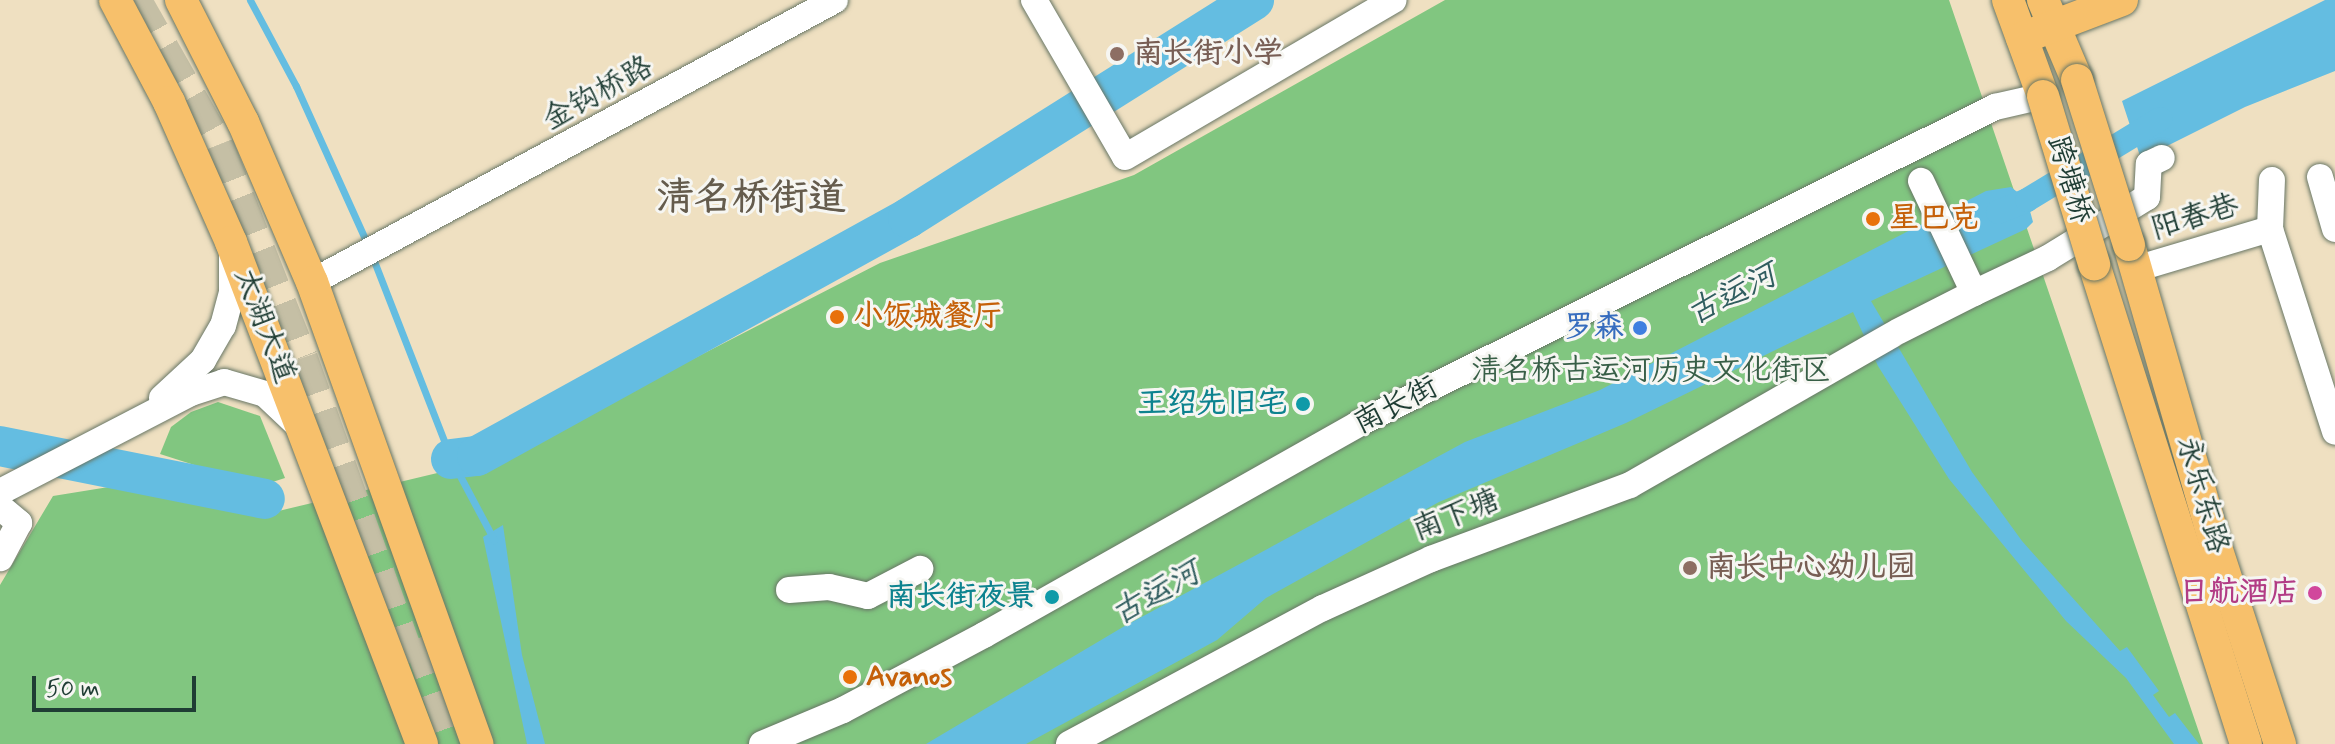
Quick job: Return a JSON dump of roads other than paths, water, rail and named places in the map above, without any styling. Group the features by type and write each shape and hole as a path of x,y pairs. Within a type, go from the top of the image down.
{"main road":[{"name":"太湖大道","path":"115,0 169,102 231,242 394,661 422,744"},
{"name":"太湖大道","path":"181,0 243,122 312,282 477,744"},
{"name":"跨塘桥","path":"2008,0 2043,96 2094,264"},
{"path":"2022,38 2054,10 2122,0"},
{"name":"跨塘桥","path":"2054,10 2134,256"},
{"name":"永乐东路","path":"2134,256 2216,547 2280,744"},
{"name":"永乐东路","path":"2094,264 2246,744"}],"street":[{"name":"金钩桥路","path":"312,282 355,262 835,0"},
{"path":"1034,0 1125,157 1394,0"},
{"name":"南长街","path":"762,744 843,710 970,643 1358,424 1913,152 1995,107 2043,96"},
{"path":"1921,181 1974,293 2048,258 2147,197 2149,164 2162,158"},
{"path":"2320,172 2335,229"},
{"name":"阳春巷","path":"2134,256 2270,229 2272,180"},
{"path":"2270,229 2335,432"},
{"path":"134,426 203,360 223,326 232,293 231,242"},
{"name":"南下塘","path":"1069,744 1336,602 1431,559 1630,485 1895,333 1974,293"},
{"path":"9,489 134,426 191,393 224,382 265,394 304,431"},
{"path":"0,507 19,523 0,558"},
{"path":"789,590 829,587 868,596 920,569"}],"water":[{"path":"2325,0 2335,0 2335,71 2245,107 2141,159 2122,101"},
{"path":"2011,187 2027,200 2033,222 2026,229 1871,301 1972,472 2022,541 2120,651 2127,647 2159,691 2153,695 2169,717 2175,713 2199,744 2174,744 2126,678 2066,621 1949,479 1878,366 1853,312 1626,423 1439,502 1266,598 1217,640 1026,744 926,744 1123,627 1465,442 1600,390 1986,191"},
{"path":"503,525 522,655 545,744 527,744 483,537"}],"waterway":[{"path":"250,0 296,86 367,243 451,459 494,540"},
{"path":"451,459 477,456 908,218 1254,0"},
{"name":"古运河","path":"1998,212 2027,200 2160,119"},
{"path":"0,446 265,499"}],"tunnel":[{"path":"132,0 215,146 299,359 412,676"},
{"path":"421,637 459,744"}],"place":[{"name":"南长街小学","path":"1117,54"},
{"name":"星巴克","path":"1873,219"},
{"name":"小饭城餐厅","path":"837,317"},
{"name":"罗森","path":"1640,328"},
{"name":"王绍先旧宅","path":"1303,404"},
{"name":"南长中心幼儿园","path":"1690,568"},
{"name":"日航酒店","path":"2315,593"},
{"name":"南长街夜景","path":"1052,597"},
{"name":"Avanos","path":"850,677"}],"district":[{"name":"清名桥街道","path":"751,199"}],"park label":[{"name":"清名桥古运河历史文化街区","path":"1651,371"}]}
